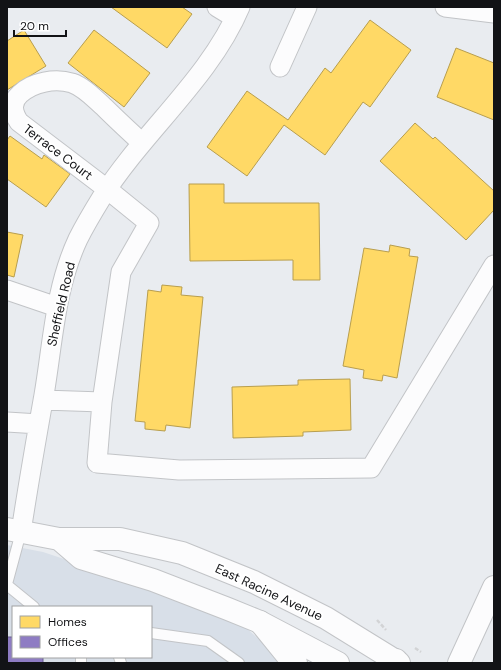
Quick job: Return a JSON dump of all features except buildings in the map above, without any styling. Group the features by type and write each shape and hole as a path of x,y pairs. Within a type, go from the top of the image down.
{"main road":[{"name":"East Racine Avenue","path":"14,530 59,538 120,538 182,553 254,582 326,618 397,662"},
{"path":"59,538 81,558 153,580 260,622 338,663"},
{"path":"459,663 494,587"},
{"path":"260,622 286,654 296,663"},
{"path":"475,663 474,647 477,624"}],"street":[{"path":"217,7 237,13"},
{"path":"280,67 307,7"},
{"path":"445,7 494,13"},
{"name":"Sheffield Road","path":"14,530 39,424 57,307 70,258 78,238 107,189 121,170 207,64 231,26 237,13"},
{"name":"Terrace Court","path":"102,402 121,272 149,223 19,122 14,114 14,104 19,95 33,86 46,82 58,81 73,83 88,92 142,143"},
{"path":"43,400 102,402 97,463 179,470 372,468 494,265"},
{"path":"7,290 57,307"},
{"path":"7,422 39,424"}],"lane":[{"path":"14,530 7,584 33,606"},
{"path":"152,633 208,641 239,663"}],"path":[{"path":"377,620 386,630"},
{"path":"415,648 421,652"}],"shaded area":[{"path":"7,545 43,552 94,569 244,626 285,663 7,663"}]}
